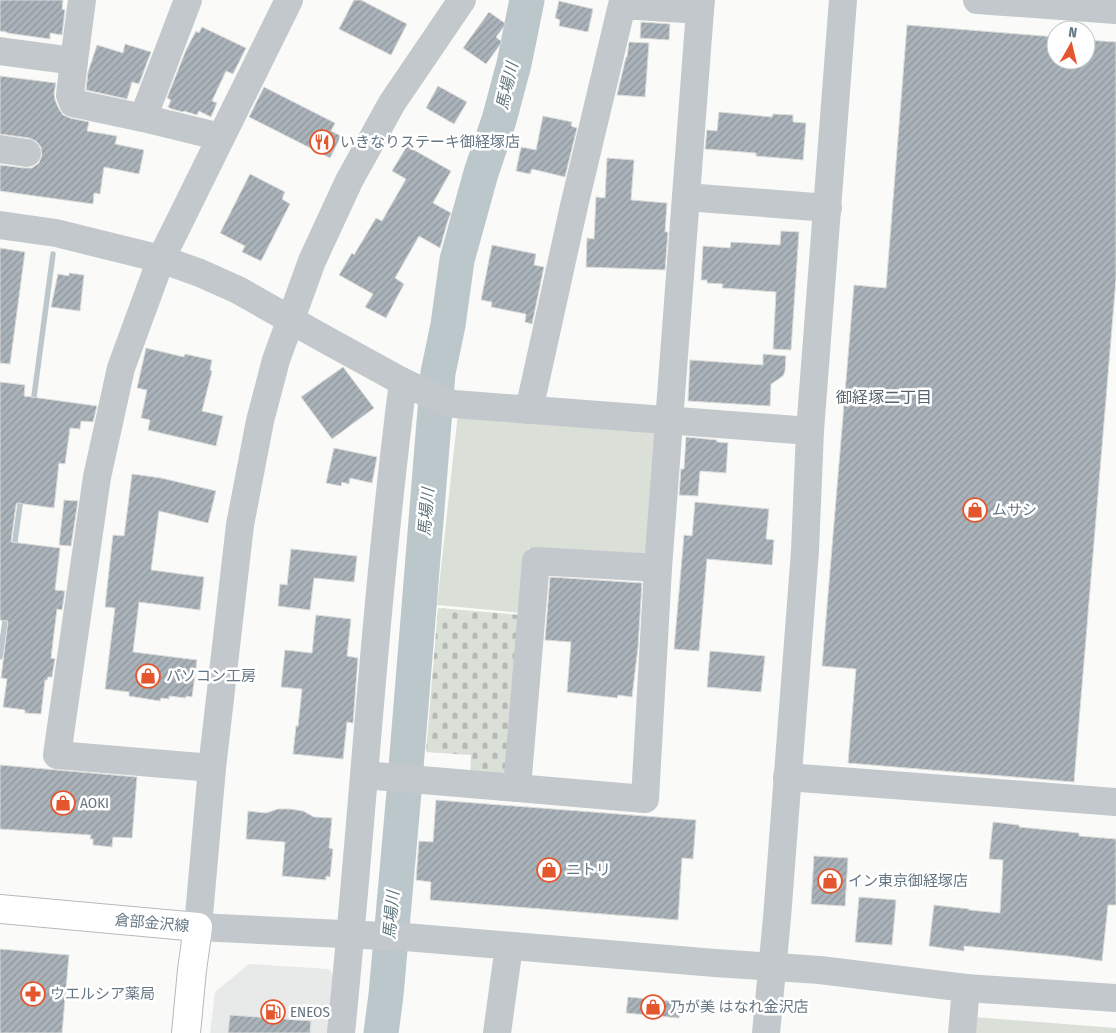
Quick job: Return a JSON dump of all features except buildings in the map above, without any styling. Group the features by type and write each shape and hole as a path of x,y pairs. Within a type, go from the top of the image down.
{"main road":[{"name":"倉部金沢線","path":"0,909 198,927 186,1033"}],"street":[{"path":"82,0 70,94 73,102 221,137"},
{"path":"142,118 188,0"},
{"path":"212,768 57,755 97,477 121,368 161,259 289,0"},
{"path":"462,0 392,103 349,181 312,261 276,360 260,421 240,525 212,768 198,927 392,936 820,970 966,988 1116,998"},
{"path":"766,1033 778,908 805,551 810,431 843,0"},
{"path":"977,0 1066,3 1116,10"},
{"path":"373,776 645,799 658,568 700,5 622,5 574,206 529,410"},
{"path":"0,50 74,61"},
{"path":"0,149 27,152"},
{"path":"686,197 828,208"},
{"path":"0,225 56,233 161,259 200,273 238,290 425,392 454,404 810,431"},
{"path":"342,1033 351,934 373,776 393,464 425,392"},
{"path":"517,788 536,561 658,568"},
{"path":"787,777 1116,802"},
{"path":"497,1033 508,946"},
{"path":"962,1033 966,988"}],"shaded area":[{"name":"ENEOS","path":"249,964 329,969 336,978 332,1033 210,1033 215,992"}],"green space":[{"path":"458,413 662,427 652,550 644,556 528,548 522,613 437,605"},
{"path":"438,608 521,615 510,768 500,778 470,777 471,755 426,752"},
{"path":"974,1017 1116,1028 1116,1033 972,1033"}],"waterway":[{"name":"馬場川","path":"381,1033 404,792 438,373 448,325 457,260 481,173 499,120 514,64 527,0"},
{"path":"33,404 53,254"},
{"path":"14,548 21,498"},
{"path":"0,657 6,614"}],"place":[{"name":"いきなりステーキ御経塚店","path":"322,142"},
{"name":"ムサシ","path":"975,510"},
{"name":"パソコン工房","path":"148,676"},
{"name":"AOKI","path":"63,803"},
{"name":"ニトリ","path":"549,870"},
{"name":"イン東京御経塚店","path":"830,881"},
{"name":"ウエルシア薬局","path":"33,994"},
{"name":"乃が美 はなれ金沢店","path":"653,1007"},
{"name":"ENEOS","path":"273,1012"}],"district":[{"name":"御経塚二丁目","path":"884,397"}]}
